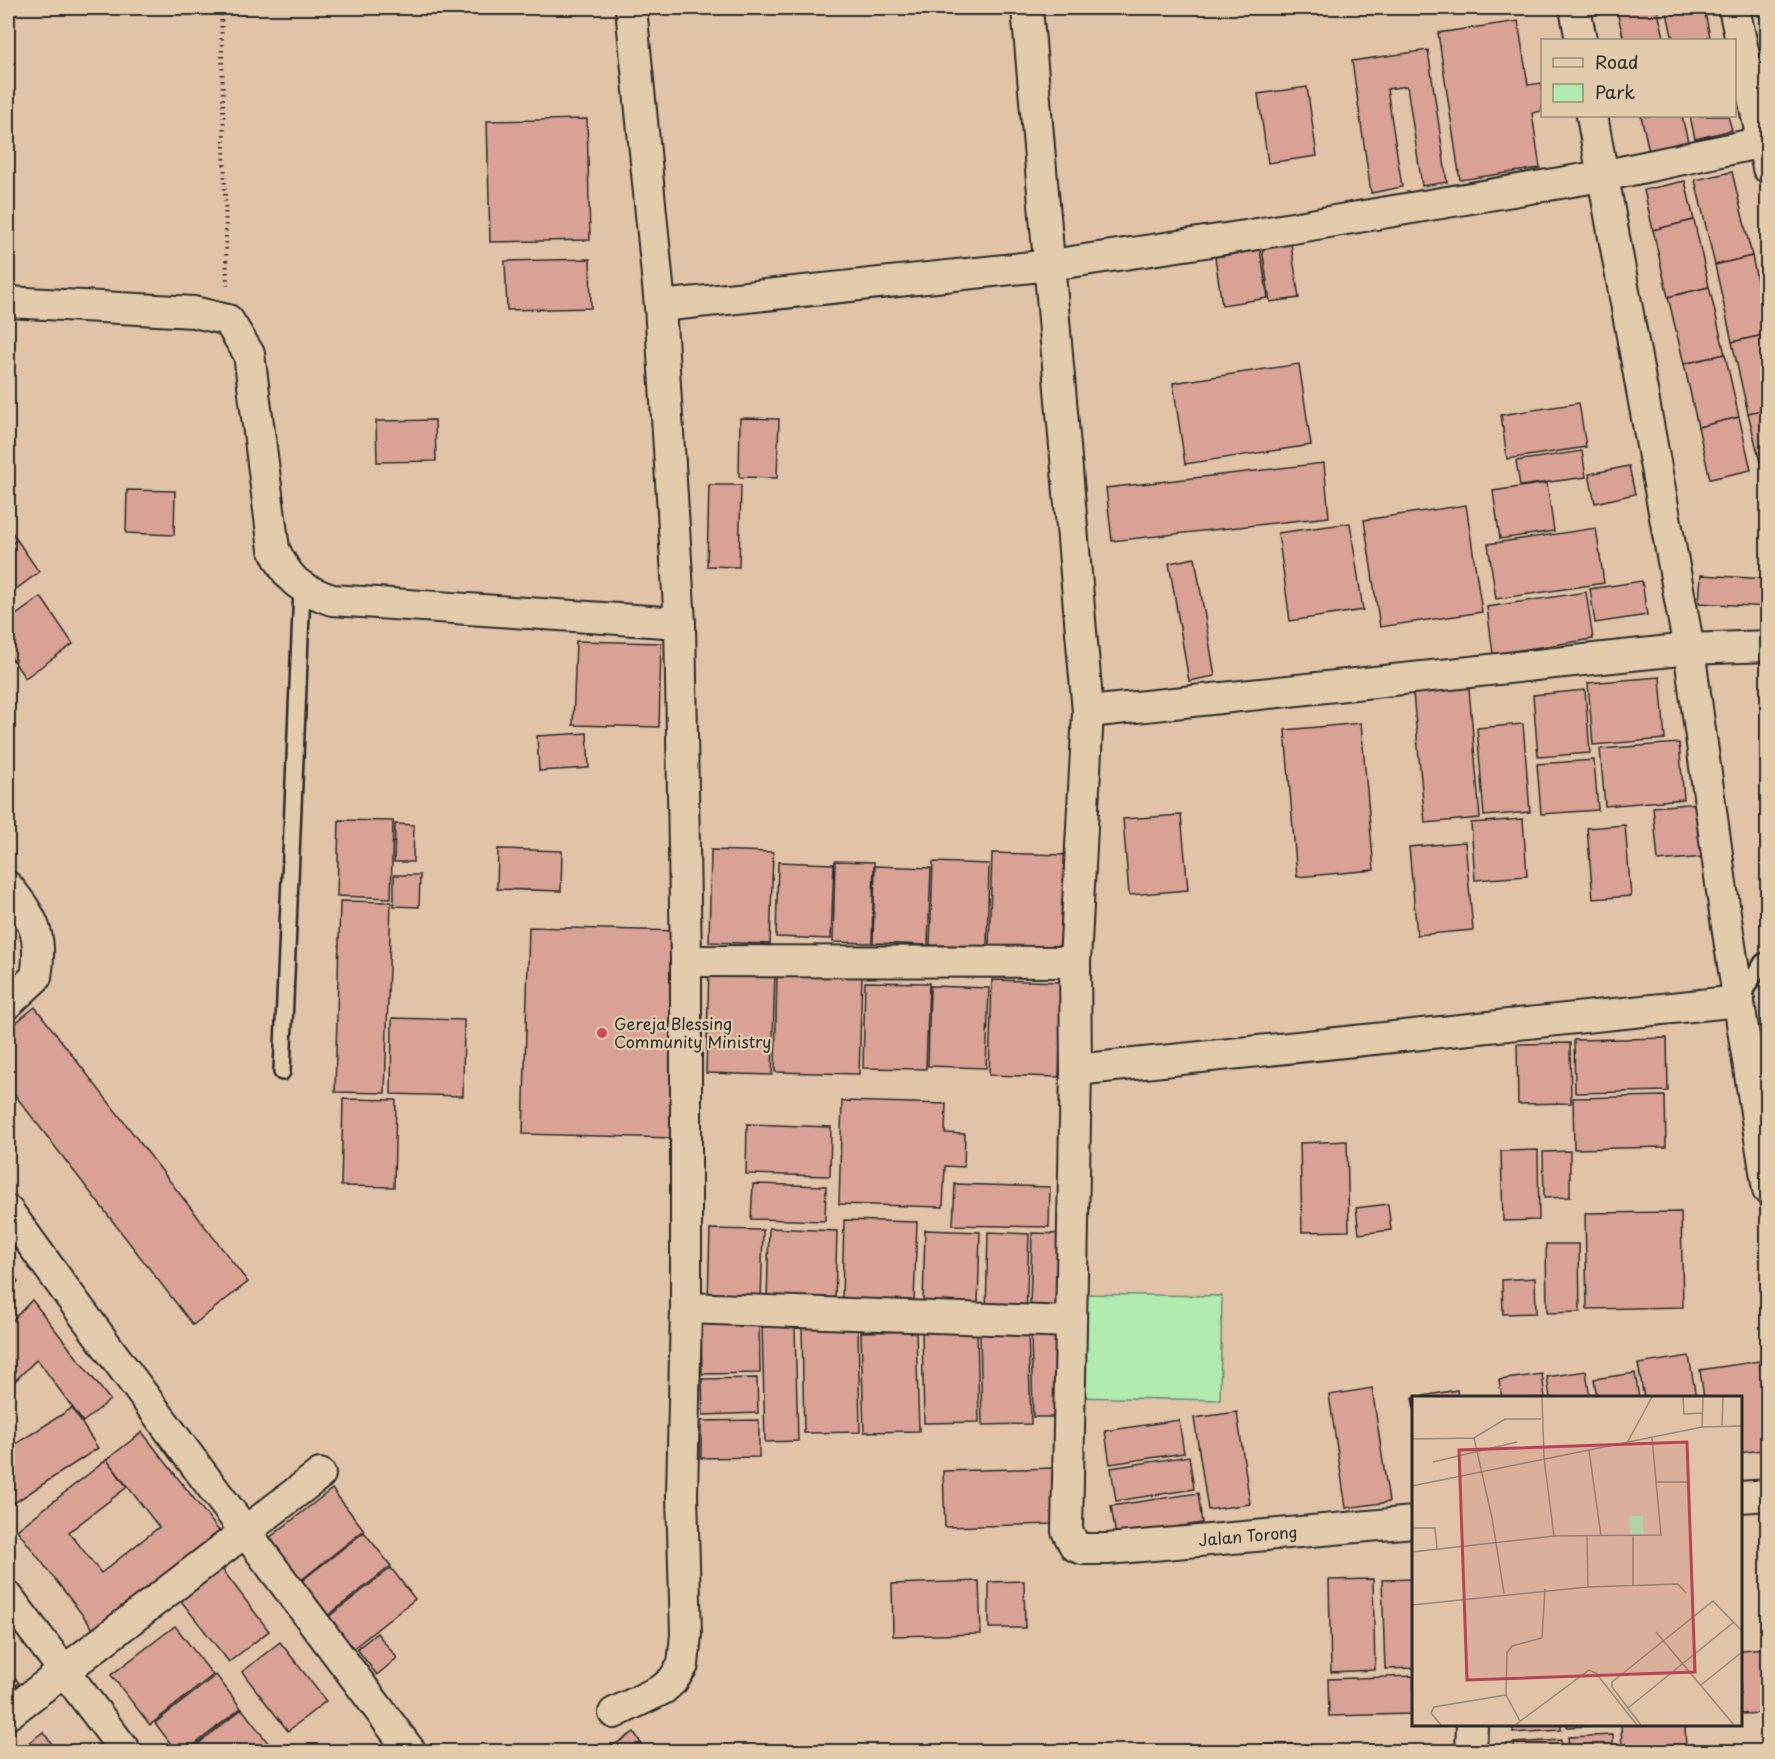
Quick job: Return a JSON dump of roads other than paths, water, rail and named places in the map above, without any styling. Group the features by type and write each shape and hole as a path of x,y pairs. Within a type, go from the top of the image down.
{"street":[{"path":"614,1713 668,1684 679,1673 685,1654 682,1495 686,1308 686,961 680,623 660,306 631,8"},
{"path":"686,1308 1070,1322 1076,1070 1075,962 1088,712 1027,8"},
{"path":"1575,8 1581,39"},
{"path":"660,306 1051,265 1245,236 1766,150 1734,8"},
{"path":"1592,117 1689,649 1767,1190"},
{"path":"8,302 195,312 228,320 249,354 274,549 285,573 302,589 332,600 680,623"},
{"path":"1088,712 1689,649 1767,646"},
{"path":"8,887 24,907 40,944 36,977 8,1003"},
{"path":"686,961 1075,962"},
{"path":"1076,1070 1738,1001"},
{"path":"8,1211 133,1385 246,1530 411,1752"},
{"name":"Jalan Torong","path":"1070,1322 1067,1531 1075,1546 1083,1549 1412,1522"},
{"path":"8,1714 62,1670 320,1474"},
{"path":"1742,1497 1767,1495"},
{"path":"8,1597 126,1752"},
{"path":"1471,1752 1472,1726"}],"lane":[{"path":"282,1072 302,589"},
{"path":"1738,1001 1763,962 1767,960"}],"place":[{"name":"Gereja Blessing Community Ministry","path":"602,1033"}]}
